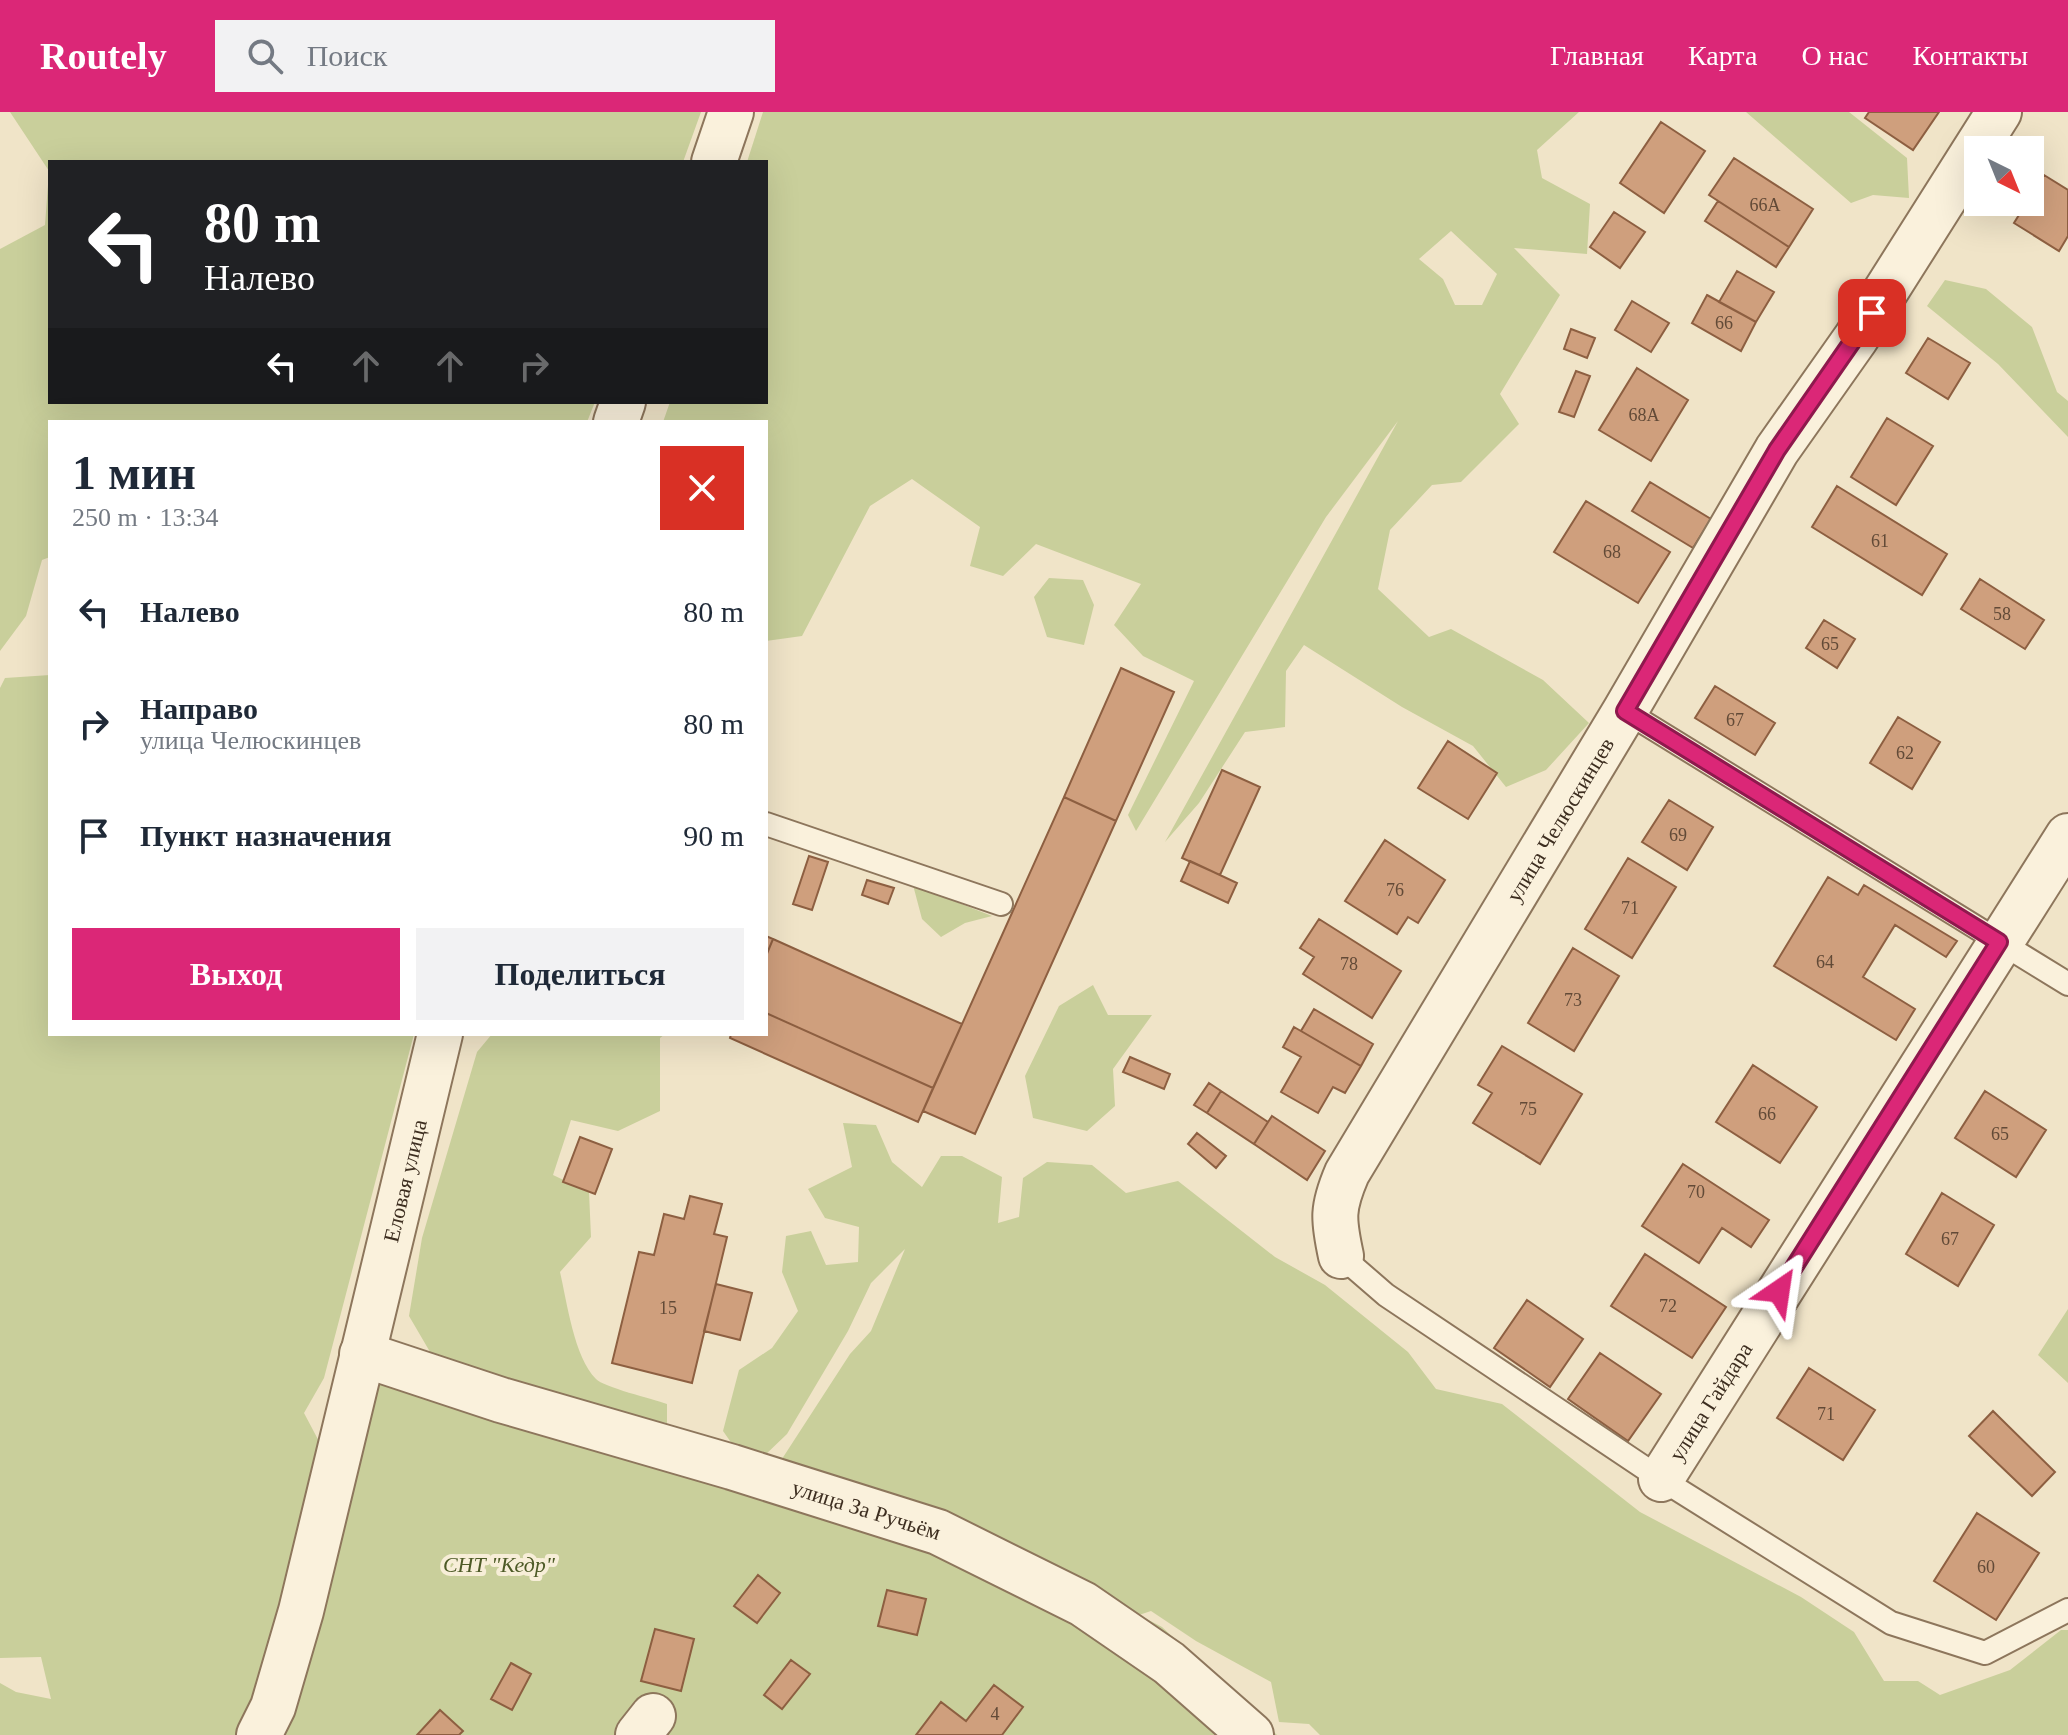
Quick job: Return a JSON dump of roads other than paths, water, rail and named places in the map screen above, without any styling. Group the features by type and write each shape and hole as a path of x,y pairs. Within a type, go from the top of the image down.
{"street":[{"path":"715,160 731,112"},
{"name":"улица Челюскинцев","path":"1341,1256 1335,1227 1335,1201 1347,1173 1625,711 1777,450 1856,338 1999,112"},
{"name":"улица Гайдара","path":"1661,1479 2068,836"},
{"name":"Еловая улица","path":"259,1735 273,1707 301,1611 440,1036"},
{"name":"улица За Ручьём","path":"366,1340 438,1378 501,1400 732,1467 938,1532 1083,1604 1169,1663 1251,1735"}],"lane":[{"path":"1625,711 2068,984"},
{"path":"768,825 1001,904"},
{"path":"1341,1256 1386,1295 1661,1479 1891,1623 1985,1653 2068,1610"}],"park label":[{"name":"СНТ \"Кедр\"","path":"499,1564"}]}
